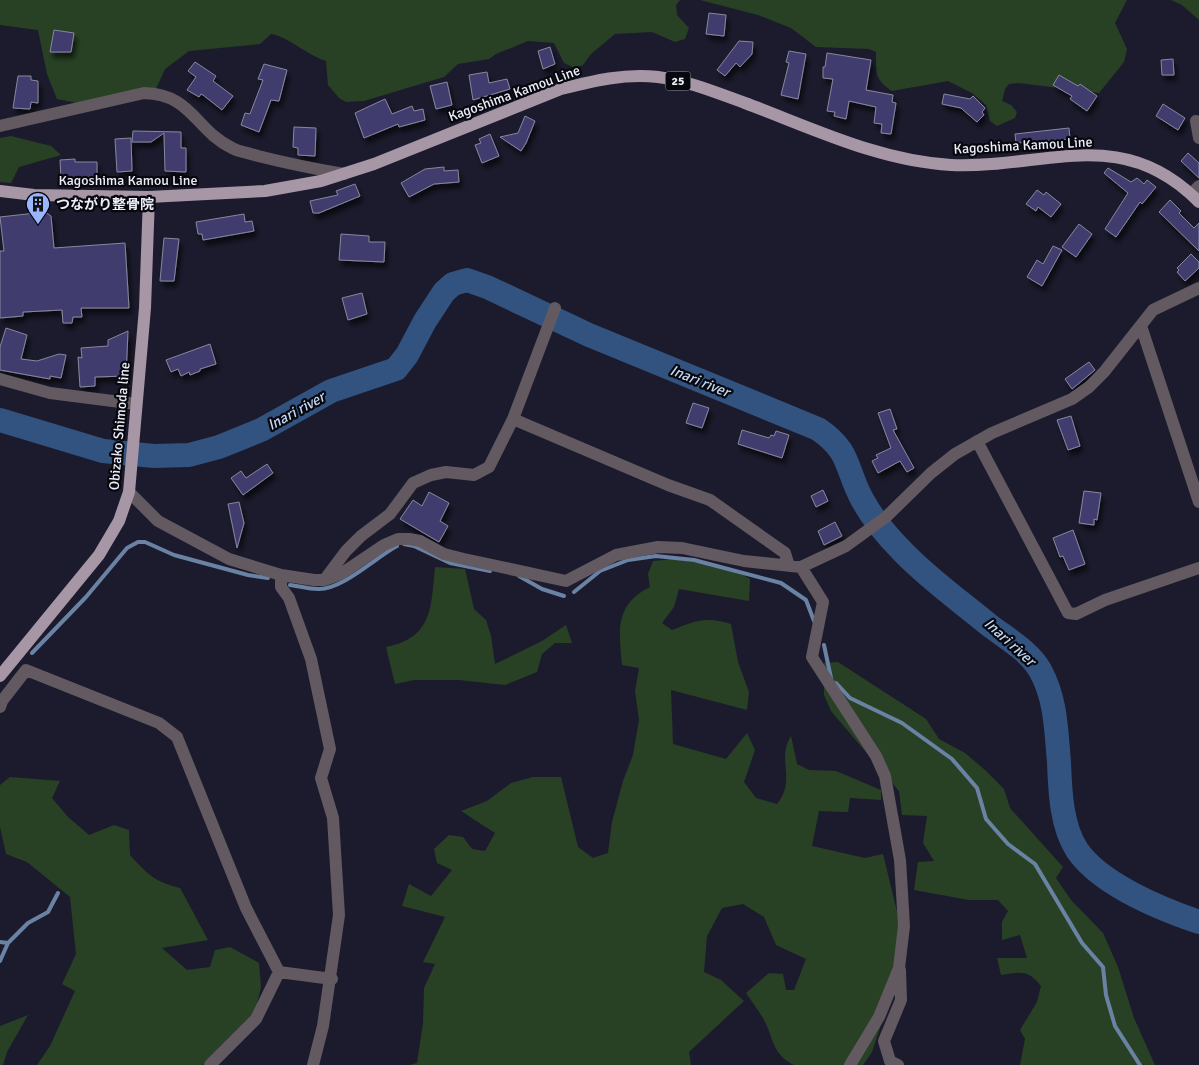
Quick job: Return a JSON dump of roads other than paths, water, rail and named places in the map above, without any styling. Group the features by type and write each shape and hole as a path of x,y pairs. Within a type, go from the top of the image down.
{"main road":[{"name":"Kagoshima Kamou Line","path":"0,191 34,194 149,197 265,191 344,174 561,89 613,77 658,77 690,83 868,149 914,161 974,164 1060,156 1112,156 1133,160 1167,174 1196,194"},
{"name":"Obizako Shimoda line","path":"0,676 99,555 119,521 129,492 144,308 149,197"}],"street":[{"path":"0,126 144,93 159,93 173,98 185,106 205,127 232,149 296,166 344,174"},
{"path":"1196,121 1199,138"},
{"path":"129,492 158,521 229,558 281,575 325,580 347,570 384,545 398,539 409,539 457,558 566,581 616,555 628,551 658,547 682,548 744,561 795,567 821,559 854,540 886,517 955,454 977,442 1072,399 1090,386 1104,372 1153,310 1199,288"},
{"path":"325,580 351,546 390,514 413,482 446,472 474,475 489,467 513,419 556,308"},
{"path":"1141,326 1199,502"},
{"path":"0,379 50,393 136,404"},
{"path":"513,419 668,485 710,500 785,553 823,602 812,657 876,756 888,786 900,869 904,926 900,965 901,1000 884,1041 890,1061 898,1065"},
{"path":"977,442 1068,613 1076,614 1104,600 1199,568"},
{"path":"281,575 281,587 289,598 311,659 330,749 321,778 333,818 339,915 332,979 313,1065"},
{"path":"0,707 2,701 26,670 159,723 177,737 246,908 279,972"},
{"path":"850,1065 879,1017 900,965"},
{"path":"279,972 332,979"},
{"path":"210,1065 256,1019 279,972"}],"waterway":[{"name":"Inari river","path":"0,420 103,451 154,456 189,455 219,447 261,430 331,391 396,369 407,355 425,321 444,292 453,284 467,280 487,287 589,335 818,429 829,437 842,453 857,490 867,508 892,540 934,581 1024,651 1040,670 1049,692 1056,726 1061,795 1065,819 1077,850 1100,874 1132,894 1199,922"},
{"path":"32,653 86,597 127,548 138,542 145,542 174,555 248,575 268,578"},
{"path":"404,544 414,546 450,563 490,571"},
{"path":"290,585 318,589 338,584 397,546"},
{"path":"574,592 600,571 628,560 656,556 694,560 781,583 806,600 814,621"},
{"path":"519,576 542,589 564,596"},
{"path":"824,645 831,678"},
{"path":"836,683 850,698 902,723 952,759 977,788 986,819 1008,844 1035,864 1082,943 1103,967 1106,995 1115,1026 1140,1065"},
{"path":"0,942 8,943 28,923 48,912 58,893"},
{"path":"0,961 8,943"}],"place":[{"name":"つながり整骨院","path":"38,225"}]}
